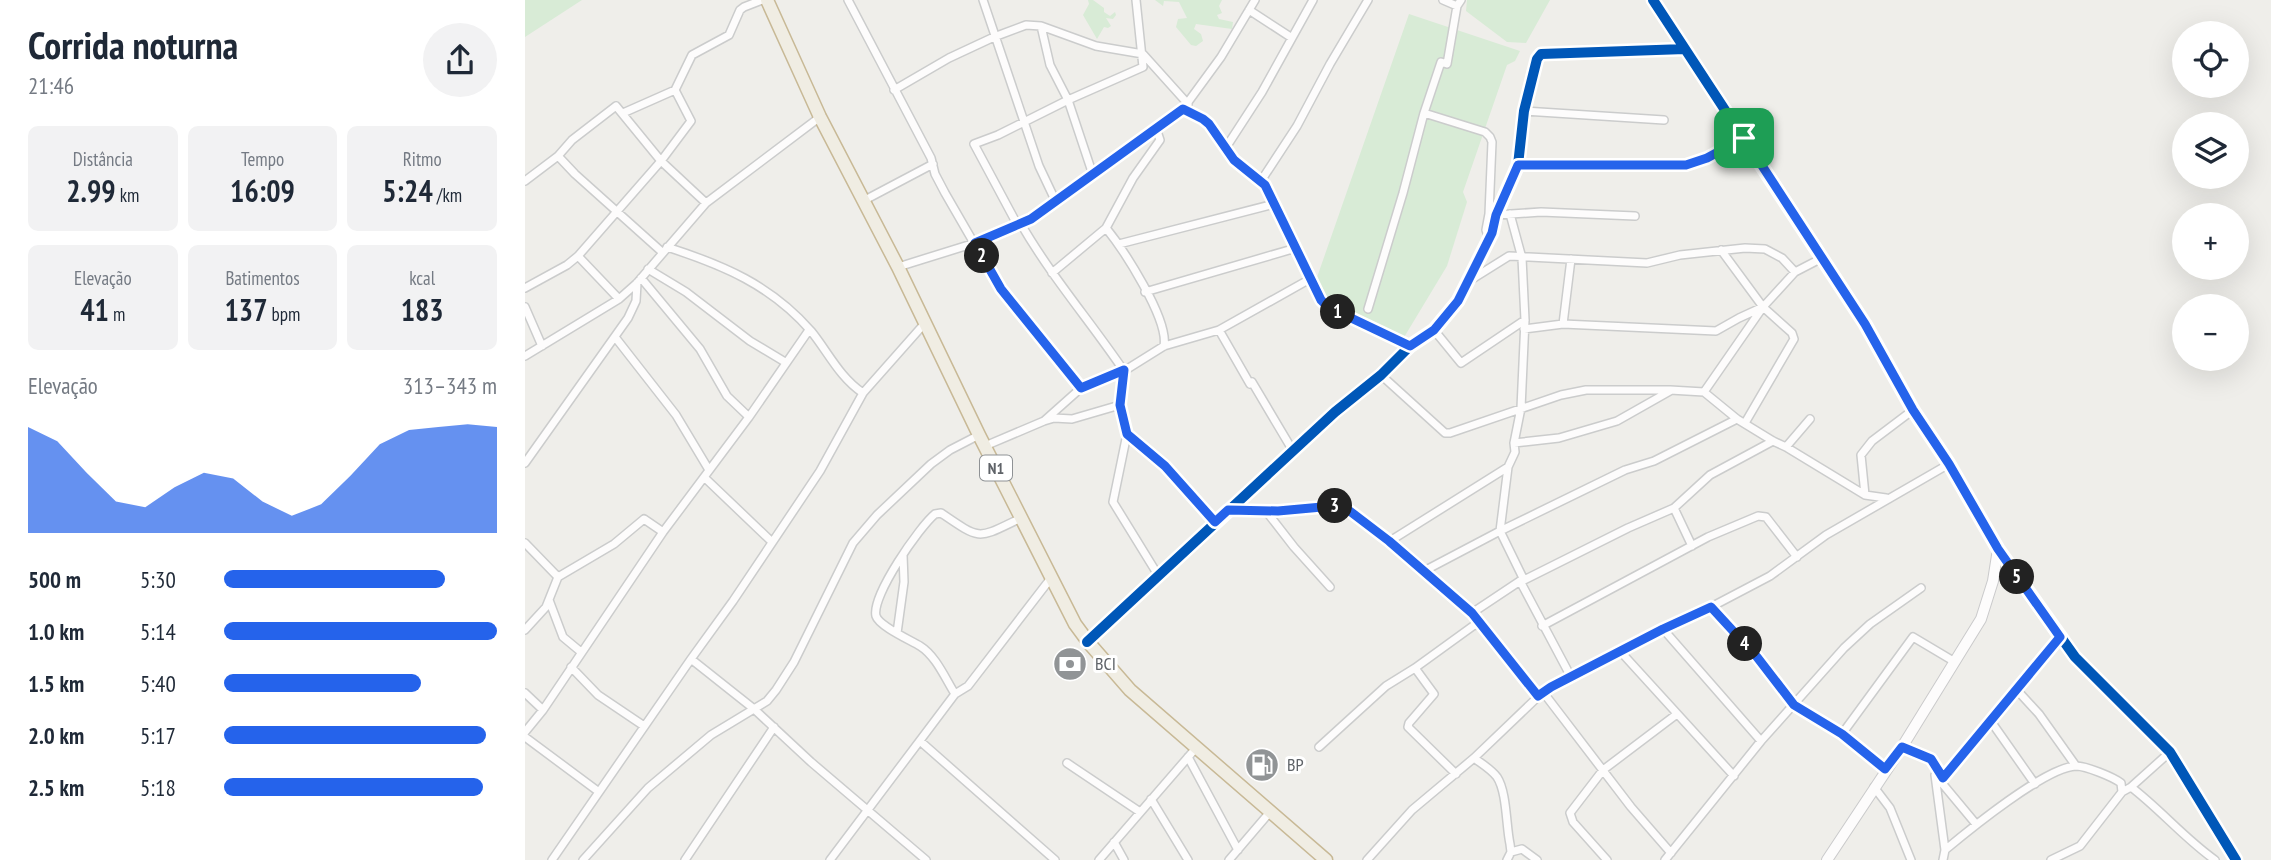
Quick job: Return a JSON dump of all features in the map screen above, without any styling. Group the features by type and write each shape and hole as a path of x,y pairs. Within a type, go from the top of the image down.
{"highway":[{"name":"N1","path":"767,0 820,117 898,267 1075,624 1087,642 1130,690 1192,752 1270,812 1325,860"}],"street":[{"path":"623,113 675,90 692,55 729,35 740,10 762,0"},
{"path":"848,0 933,164 945,193 1001,289 1081,388"},
{"path":"983,0 1023,122 1056,202"},
{"path":"1136,0 1143,67 974,144 1020,225 1124,370 1120,405 1127,434 1113,502 1159,575"},
{"path":"898,267 975,243 1020,225 1157,128 1185,106 1221,57 1255,0"},
{"path":"1225,149 1262,92 1313,0"},
{"path":"1261,181 1292,134 1369,0"},
{"path":"1369,309 1441,62 1447,64 1459,3 1443,0"},
{"path":"1653,0 1865,324 1913,410 1949,464 1998,549 2075,657 2170,752 2232,858"},
{"path":"1249,10 1291,38"},
{"path":"894,90 949,58 1026,25 1041,26 1096,46 1143,54 1185,106 1209,124 1234,160 1261,181 1321,300 1328,307 1410,346"},
{"path":"1041,26 1050,65 1068,100 1093,175"},
{"path":"1087,642 1335,412 1381,375 1410,346 1434,330 1458,301 1489,240 1496,215 1518,165 1524,111 1537,59 1541,54 1685,49"},
{"path":"525,288 578,256 661,161 691,121 675,90"},
{"path":"525,181 616,106 661,161 706,202"},
{"path":"1524,111 1664,120"},
{"path":"1425,113 1485,132 1490,137 1489,214 1486,230 1489,240"},
{"path":"525,356 619,299 648,270 706,202 820,117"},
{"path":"1052,273 1106,228 1137,170 1160,140 1157,128"},
{"path":"1518,165 1686,165 1707,158 1744,138"},
{"path":"558,156 616,212 665,249 716,264 766,290 788,307 809,330 846,380 863,393"},
{"path":"863,201 933,164"},
{"path":"1119,244 1274,204"},
{"path":"1496,215 1541,212 1635,216"},
{"path":"1510,214 1522,258 1525,320 1521,408 1500,531 1542,626 1571,677"},
{"path":"1106,228 1119,244 1164,330 1164,346"},
{"path":"1145,292 1296,248"},
{"path":"1468,281 1503,258 1515,256 1647,263 1680,255 1745,248 1765,249 1782,258 1795,272"},
{"path":"1424,571 1625,470 1654,461 1741,421 1794,339 1792,333 1763,307 1721,250"},
{"path":"578,256 619,299"},
{"path":"1704,392 1763,307 1795,272 1822,258"},
{"path":"1563,324 1571,259"},
{"path":"648,270 695,298 750,341 785,362"},
{"path":"1044,421 1081,388 1124,370 1164,346 1219,330 1310,279"},
{"path":"525,463 615,337 636,301 639,280"},
{"path":"639,280 700,349 727,396 749,417"},
{"path":"525,307 542,346"},
{"path":"1524,329 1563,324 1716,331 1763,307"},
{"path":"1434,330 1461,363 1525,320"},
{"path":"552,860 733,601 820,471 863,393 925,323"},
{"path":"599,792 525,735 663,531 749,417 809,330"},
{"path":"1219,330 1293,451"},
{"path":"615,337 676,415 707,474 772,542"},
{"path":"1381,375 1445,433 1561,395 1586,390 1704,392 1773,442 1866,495 1887,498"},
{"path":"1514,443 1559,438 1617,421 1670,390"},
{"path":"583,860 648,788 711,735 767,701 785,677 853,543 865,527 940,457 1054,418 1072,419 1120,405"},
{"path":"1870,510 1861,455 1872,441 1913,410"},
{"path":"1786,447 1810,419"},
{"path":"1127,434 1165,466 1215,522"},
{"path":"1472,613 1522,581 1568,557 1674,508 1710,475 1773,442"},
{"path":"1367,860 1412,810 1474,758 1540,694 1770,576 1826,535 1949,464"},
{"path":"1389,541 1509,467"},
{"path":"1228,510 1266,512 1341,506 1389,541 1472,613 1671,853"},
{"path":"1674,508 1692,546"},
{"path":"1266,512 1330,587"},
{"path":"955,694 924,648 880,623 876,615 876,604 887,579 903,554 935,514 941,513 978,536 1021,518"},
{"path":"1542,626 1717,533 1763,515 1797,557"},
{"path":"525,630 549,600 558,577 614,544 644,519 663,531"},
{"path":"525,543 558,577"},
{"path":"1827,860 1902,747 1980,619 1987,604 1998,549"},
{"path":"897,633 904,582 903,554"},
{"path":"830,860 955,694 968,686 1051,578"},
{"path":"1665,860 1761,741 1844,648 1870,624 1921,588"},
{"path":"549,600 562,637 581,652"},
{"path":"1711,607 1757,657 1794,705 1842,734 1885,769"},
{"path":"1319,747 1386,686 1473,626 1480,624"},
{"path":"1663,629 1761,741"},
{"path":"1842,734 1913,637 1955,662"},
{"path":"1943,860 1945,850 1939,776 2060,637"},
{"path":"1620,651 1734,776"},
{"path":"691,659 754,709 811,762 926,860"},
{"path":"571,667 598,695 644,726"},
{"path":"1415,668 1434,694 1408,727 1456,774"},
{"path":"2016,689 2039,715 2076,766"},
{"path":"525,693 543,710"},
{"path":"1607,860 1573,822 1570,813 1603,770 1678,714"},
{"path":"1990,720 2035,784"},
{"path":"685,860 774,727"},
{"path":"920,741 1055,860"},
{"path":"1902,747 1931,759 1939,776 1976,824"},
{"path":"1099,860 1192,752 1238,850"},
{"path":"2056,859 2080,846 2122,792 2170,752"},
{"path":"1474,758 1492,771 1502,788 1509,856 1522,849 1537,860"},
{"path":"1067,763 1140,812"},
{"path":"1945,850 1976,824 2056,772 2076,766 2116,779 2121,783 2122,792"},
{"path":"1874,787 1890,808 1910,860"},
{"path":"2131,787 2156,806 2190,842 2215,860"},
{"path":"1151,799 1188,860"},
{"path":"1229,860 1270,812"},
{"path":"1114,842 1124,860"}],"green space":[{"path":"525,0 582,0 525,37"},
{"path":"1088,0 1093,0 1104,8 1104,12 1110,16 1115,12 1116,15 1113,19 1106,18 1111,26 1104,27 1097,39 1083,15 1089,4"},
{"path":"1155,0 1222,0 1219,6 1222,13 1217,15 1219,19 1233,22 1232,29 1196,24 1194,29 1201,34 1203,41 1196,46 1191,45 1176,27 1178,19 1187,18 1179,2 1164,1 1163,6"},
{"path":"1467,0 1550,0 1526,43 1507,42 1466,11"},
{"path":"1409,14 1520,51 1515,61 1507,65 1463,192 1467,202 1447,266 1403,339 1328,299 1318,291 1315,283"}],"cycle path":[{"path":"1653,0 1865,324 1913,410 1949,464 1998,549 2075,657 2170,752 2236,860"},
{"path":"1087,642 1335,412 1381,375 1410,346 1434,330 1458,301 1492,233 1496,215 1518,165 1524,111 1537,59 1541,54 1685,49"}],"place":[{"name":"BCI","path":"1070,664"},
{"name":"BP","path":"1262,765"}],"route":[{"path":"1183,109 1209,124 1234,160 1265,185 1321,300 1328,307 1410,346 1434,330 1458,301 1492,233 1496,215 1518,165 1686,165 1707,158 1744,138 1865,324 1913,410 1949,464 1998,549 2060,637 1943,778 1931,759 1902,747 1885,769 1842,734 1794,705 1757,657 1711,607 1663,629 1538,696 1472,613 1389,541 1347,509 1333,506 1266,512 1228,510 1215,522 1165,466 1127,434 1120,405 1124,370 1081,388 1001,289 975,243 1031,219 1183,109"}]}
